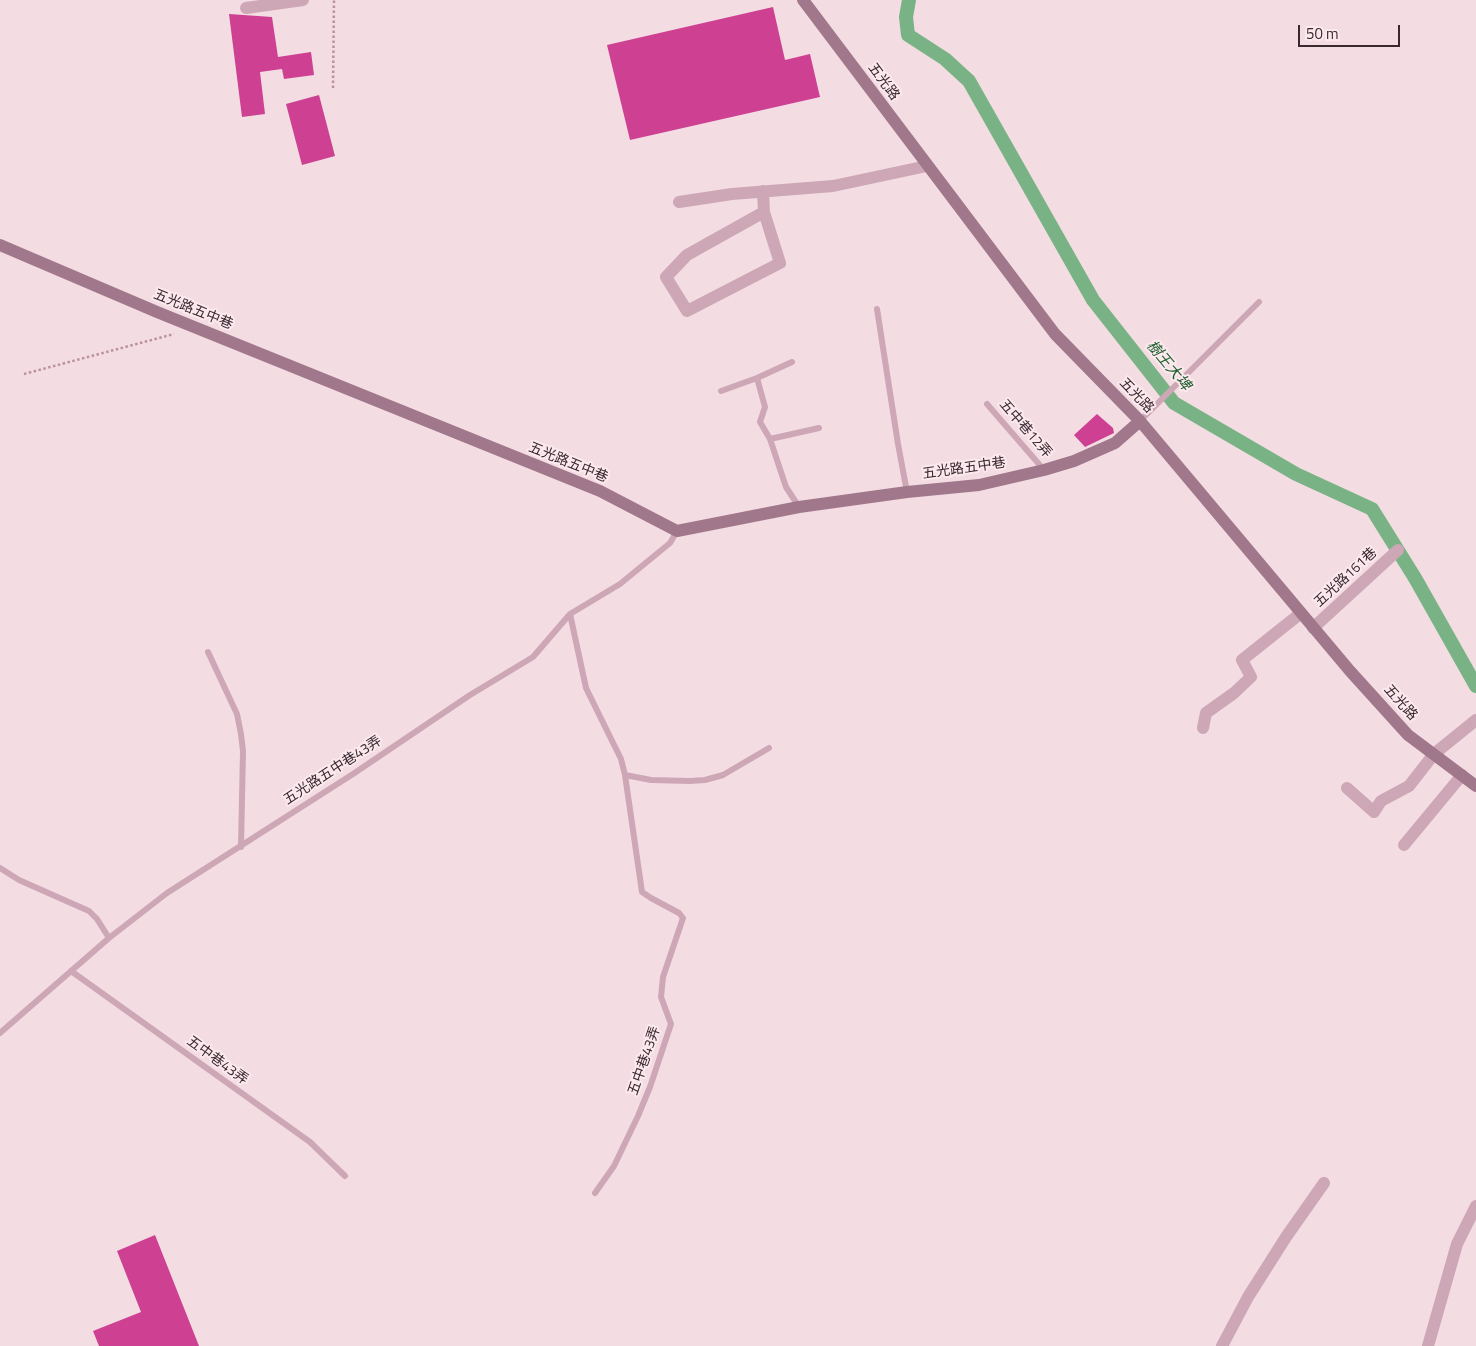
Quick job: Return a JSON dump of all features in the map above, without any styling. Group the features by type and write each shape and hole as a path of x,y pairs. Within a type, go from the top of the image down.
{"street":[{"path":"246,8 303,0"},
{"name":"五光路","path":"803,0 1055,334 1140,421 1313,628 1408,735 1476,786"},
{"path":"679,202 732,194 833,186 927,166"},
{"path":"763,191 764,212 780,263 687,311 666,277 687,255 764,212"},
{"name":"五光路五中巷","path":"0,245 196,328 600,492 677,531 798,507 907,492 979,485 1044,470 1074,461 1116,443 1140,421"},
{"name":"五光路161巷","path":"1313,628 1398,550"},
{"path":"1203,728 1206,713 1234,693 1252,677 1242,660 1301,612"},
{"path":"1348,788 1374,812 1381,801 1409,786 1434,754 1471,724"},
{"path":"1404,845 1462,775"},
{"path":"1222,1346 1248,1298 1286,1237 1324,1183"},
{"path":"1428,1346 1457,1244 1476,1206"}],"lane":[{"path":"1140,421 1259,302"},
{"path":"877,309 907,492"},
{"path":"721,391 757,378 792,362"},
{"path":"757,378 765,407 760,422 770,439 786,487 798,507"},
{"name":"五中巷12弄","path":"987,404 1044,470"},
{"path":"770,439 818,428"},
{"name":"五光路五中巷43弄","path":"0,1033 108,938 168,893 241,847 470,695 533,657 570,614 620,584 670,543 677,531"},
{"name":"五中巷43弄","path":"570,614 586,688 621,759 642,892 679,913 683,918 662,977 661,997 672,1024 638,1116 614,1166 596,1193"},
{"path":"208,652 237,714 241,734 243,751 241,847"},
{"path":"625,775 651,780 705,780 724,775 769,748"},
{"path":"0,868 19,880 89,911 97,919 108,938"},
{"name":"五中巷43弄","path":"71,971 310,1142 344,1176"}],"path":[{"path":"333,88 334,0"},
{"path":"24,374 196,328"}],"building":[{"path":"773,7 785,60 810,54 820,97 630,140 607,45"},
{"path":"229,14 272,17 278,57 311,52 314,75 284,79 282,69 260,72 265,114 242,117"},
{"path":"319,95 335,156 302,165 286,104"},
{"path":"1097,414 1113,428 1114,433 1085,447 1074,435"},
{"path":"155,1235 199,1346 99,1346 93,1331 141,1312 117,1251"}],"waterway":[{"name":"樹王大埤","path":"909,0 906,17 908,35 945,59 969,81 1093,300 1174,403 1296,474 1372,509 1415,578 1476,686"}]}
